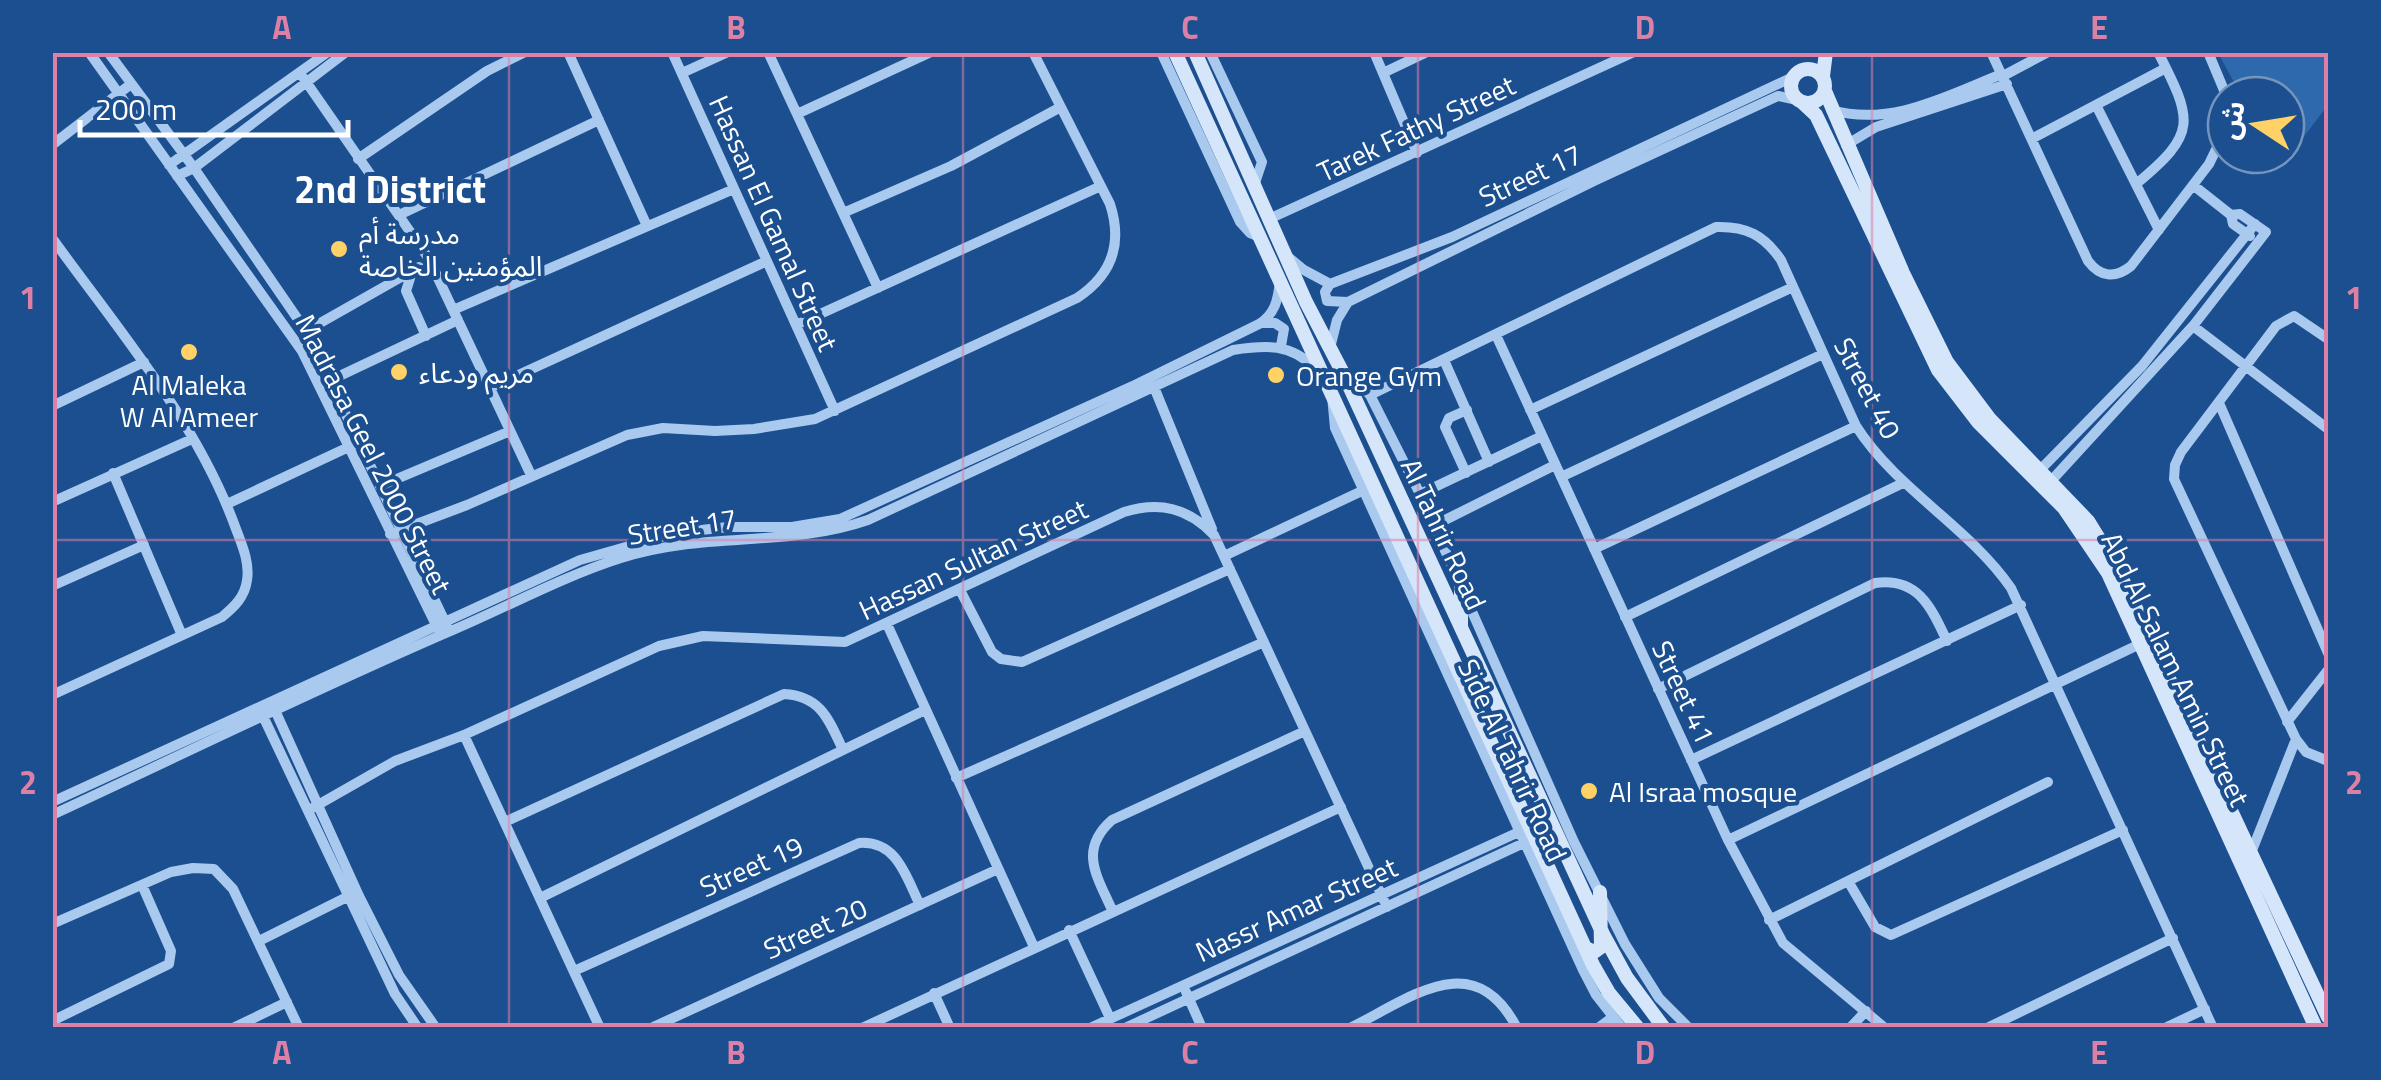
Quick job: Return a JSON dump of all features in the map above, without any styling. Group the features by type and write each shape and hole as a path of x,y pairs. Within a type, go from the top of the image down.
{"street":[{"name":"Madrasa Geel 2000 Street","path":"89,52 302,351 380,486 394,532"},
{"name":"Madrasa Geel 2000 Street","path":"108,52 306,331 331,380 354,445 443,629"},
{"path":"169,165 346,52"},
{"path":"358,159 487,71 526,52"},
{"path":"568,52 647,226"},
{"name":"Hassan El Gamal Street","path":"672,52 835,411"},
{"path":"682,73 728,52"},
{"path":"768,52 878,288"},
{"path":"797,114 931,52"},
{"path":"394,532 645,430 754,429 815,419 1092,288 1105,274 1117,240 1116,221 1033,52"},
{"path":"1161,52 1240,222 1260,237"},
{"name":"Al Tahrir Road","path":"1174,52 1205,118 1254,186 1603,934 1624,973 1664,1028"},
{"name":"Al Tahrir Road","path":"1195,52 1221,113 1226,143 1260,237 1324,376 1368,488 1388,516 1500,762 1554,892 1602,983 1638,1028"},
{"path":"1210,52 1262,162 1254,186"},
{"path":"1374,52 1416,154"},
{"path":"1383,74 1427,52"},
{"name":"Tarek Fathy Street","path":"1269,219 1634,52"},
{"path":"1796,74 1814,69 1824,84 1818,100 1800,101 1790,86 1796,74 1814,52"},
{"name":"Abd Al Salam Amin Street","path":"1826,52 1824,84 1830,109 1898,276"},
{"path":"1992,52 2094,269 2114,276 2123,273 2206,167"},
{"path":"2136,184 2168,158 2184,126 2185,108 2158,52"},
{"path":"1846,146 1913,112 2004,78 2043,54"},
{"path":"177,176 194,168 303,78 320,55"},
{"path":"2033,138 2166,68"},
{"name":"Street 17","path":"1330,284 1452,236 1796,74"},
{"path":"303,78 429,259 531,475"},
{"path":"52,146 131,84"},
{"name":"Street 17","path":"1348,302 1778,96 1800,101"},
{"name":"Abd Al Salam Amin Street","path":"1800,101 1816,115 1898,276 1938,370 1964,406 2064,508 2096,550 2189,736"},
{"path":"2096,105 2159,230"},
{"path":"843,213 951,166 1059,108"},
{"path":"1830,109 1862,116 1913,112"},
{"path":"1205,118 1213,120 1221,113"},
{"path":"399,215 600,120"},
{"path":"796,325 1101,186"},
{"path":"2193,186 2230,215 2233,224 2253,233"},
{"path":"331,380 426,336 456,315 734,189"},
{"name":"Street 40","path":"1370,394 1716,228 1736,227 1754,232 1770,244 1856,426 1885,466 1988,558 2020,604 2213,1028"},
{"path":"2046,475 2193,326 2253,233"},
{"path":"2046,475 2253,233"},
{"path":"52,238 58,257 144,362 192,439 227,504 247,562 248,577 244,595 222,617 52,695"},
{"path":"1287,256 1330,284 1325,292 1327,301 1348,302 1337,320 1330,349"},
{"path":"426,336 406,291 411,273 429,259"},
{"path":"490,388 767,261"},
{"path":"306,331 418,267"},
{"path":"1259,324 1270,318 1280,280"},
{"path":"1530,410 1793,287"},
{"name":"Abd Al Salam Amin Street","path":"1908,298 1960,382 1989,418 2088,521 2104,544 2316,1028"},
{"path":"2328,339 2304,320 2285,318 2181,452 2174,479 2296,739 2306,752 2328,762"},
{"path":"1259,324 1280,325 1284,333 1281,346 1309,361 1324,376"},
{"name":"Street 17","path":"443,629 580,560 639,541 728,527 792,528 840,519 1259,324"},
{"path":"2193,326 2328,430"},
{"name":"Street 41","path":"1496,336 1768,920 1794,954 1885,1028"},
{"name":"Street 17","path":"52,815 273,706 443,629 584,572 641,552 700,540 810,536 868,520 1234,350 1281,346"},
{"path":"1561,477 1823,354"},
{"path":"1444,360 1489,462"},
{"path":"52,406 144,362"},
{"name":"Side Al Tahrir Road","path":"1345,377 1370,394 1420,494 1542,770 1625,944 1659,998 1689,1028"},
{"path":"1154,387 1214,535 1386,906"},
{"path":"2219,403 2328,653"},
{"path":"1466,410 1449,418 1445,427 1466,473"},
{"path":"1594,548 1856,426"},
{"path":"380,486 510,431"},
{"path":"1420,494 1542,436"},
{"path":"52,502 192,439"},
{"path":"227,504 354,445"},
{"path":"1433,526 1555,465"},
{"path":"114,473 181,633"},
{"path":"1224,556 1384,482 1388,473"},
{"path":"1625,617 1903,483"},
{"name":"Side Al Tahrir Road","path":"1368,488 1499,785 1554,892 1596,995 1622,1028"},
{"path":"1388,516 1394,506 1402,504"},
{"name":"Hassan Sultan Street","path":"314,808 396,762 680,639 726,636 834,644 855,639 1140,507 1156,506 1188,514 1214,535"},
{"path":"52,586 144,545"},
{"path":"960,590 992,652 1001,659 1022,662 1230,569"},
{"path":"1658,689 1875,583 1900,583 1921,595 1947,641"},
{"path":"1461,585 1461,631"},
{"path":"1416,601 1432,614"},
{"path":"1691,760 2020,604"},
{"path":"886,624 1034,948"},
{"path":"956,778 1264,642"},
{"path":"1728,840 2140,644"},
{"path":"2288,722 2328,670"},
{"path":"505,822 784,694 798,694 824,710 843,750"},
{"path":"273,706 347,897 395,994 418,1028"},
{"path":"540,898 925,710"},
{"path":"261,712 399,974 436,1028"},
{"name":"Street 17","path":"52,802 261,712"},
{"path":"1112,910 1092,855 1102,829 1112,820 1306,732"},
{"path":"464,735 600,1028"},
{"path":"2251,853 2296,739"},
{"path":"1520,758 1542,770"},
{"path":"1499,785 1500,762"},
{"name":"Abd Al Salam Amin Street","path":"2207,775 2251,853 2328,1017"},
{"path":"1768,920 2048,782"},
{"path":"862,1028 1340,807"},
{"path":"1848,880 1875,926 1892,935 2123,830"},
{"name":"Nassr Amar Street","path":"1090,1028 1381,895 1524,836"},
{"name":"Nassr Amar Street","path":"1125,1028 1386,906 1524,836"},
{"name":"Street 19","path":"574,972 858,843 880,844 895,855 920,905"},
{"path":"52,924 182,869 214,870 233,889 299,1028"},
{"name":"Street 20","path":"651,1028 998,869"},
{"path":"52,1021 169,964 172,951 142,885"},
{"path":"1586,948 1591,952 1599,950 1603,934 1600,892"},
{"path":"259,941 347,897"},
{"path":"1068,930 1110,1018"},
{"path":"1986,1028 2172,938"},
{"path":"1602,983 1608,974 1624,973"},
{"path":"1350,1028 1435,986 1467,982 1489,990 1506,1008 1517,1028"},
{"path":"1183,985 1202,1028"},
{"path":"934,993 950,1028"},
{"path":"233,1028 287,1002"},
{"path":"2165,1028 2205,1009"},
{"path":"1850,1028 1866,1012"},
{"path":"1598,1028 1612,1017"}],"shaded area":[{"path":"2218,53 2328,53 2328,105 2306,134 2306,75 2230,75"}],"place":[{"name":"مدرسة أم المؤمنين الخاصة","path":"339,249"},
{"name":"Al Maleka W Al Ameer","path":"189,352"},
{"name":"مريم ودعاء","path":"399,372"},
{"name":"Orange Gym","path":"1276,375"},
{"name":"Al Israa mosque","path":"1589,791"}],"district":[{"name":"2nd District","path":"390,189"}]}
